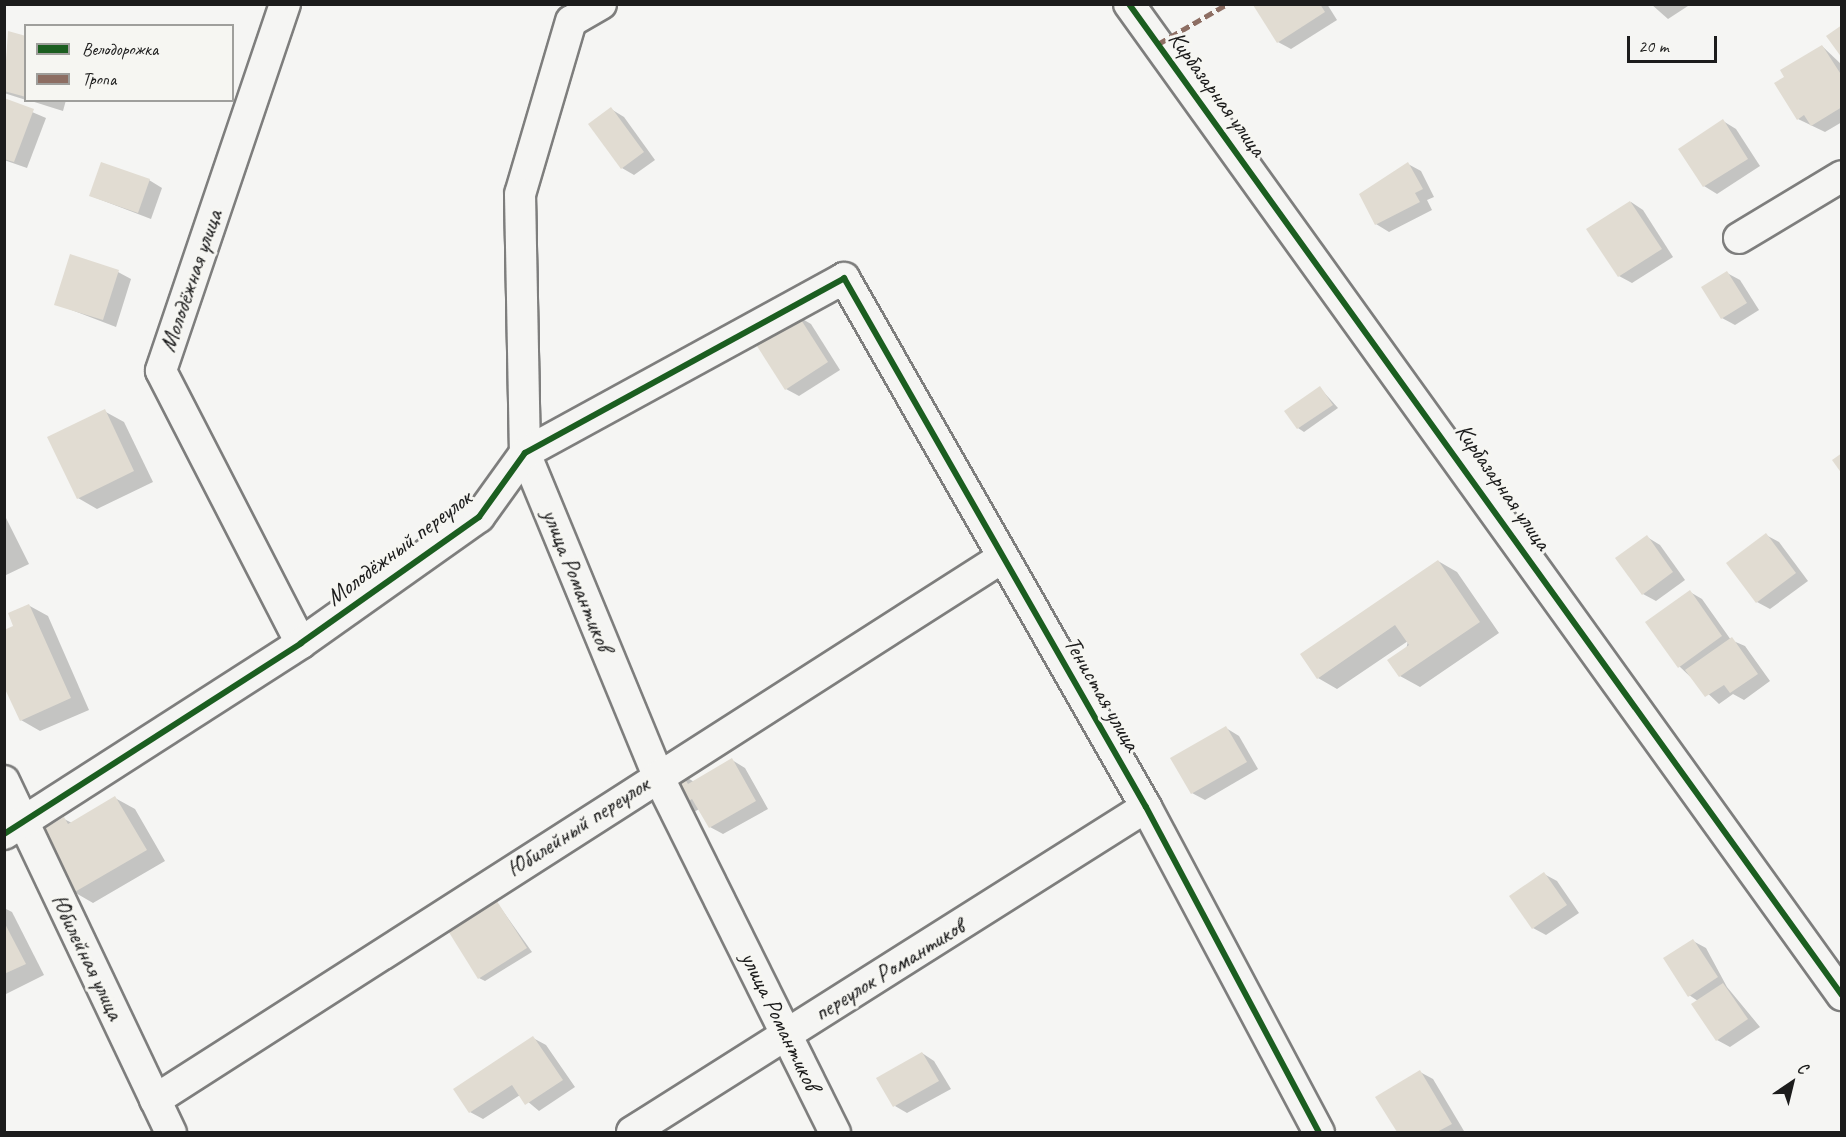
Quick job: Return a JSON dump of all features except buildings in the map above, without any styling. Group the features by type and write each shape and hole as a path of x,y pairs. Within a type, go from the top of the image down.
{"street":[{"name":"Молодёжная улица","path":"285,4 161,371 301,643"},
{"name":"улица Романтиков","path":"601,4 571,21 520,194 525,453 657,776 835,1132"},
{"name":"Кирбазарная улица","path":"1129,4 1842,995"},
{"path":"1739,238 1842,176"},
{"name":"Молодёжный переулок","path":"14,829 301,643 479,517 525,453 844,278"},
{"name":"Тенистая улица","path":"844,278 1146,807 1319,1132"},
{"name":"Юбилейный переулок","path":"155,1100 657,776 1003,557"},
{"name":"Юбилейная улица","path":"4,781 14,829 171,1132"},
{"name":"переулок Романтиков","path":"632,1132 1146,807"}],"marked path":[{"path":"1158,44 1227,4"}],"cycle path":[{"path":"1129,4 1842,995"},
{"path":"4,834 301,643 479,517 525,453 844,278 1146,807 1319,1132"}]}
